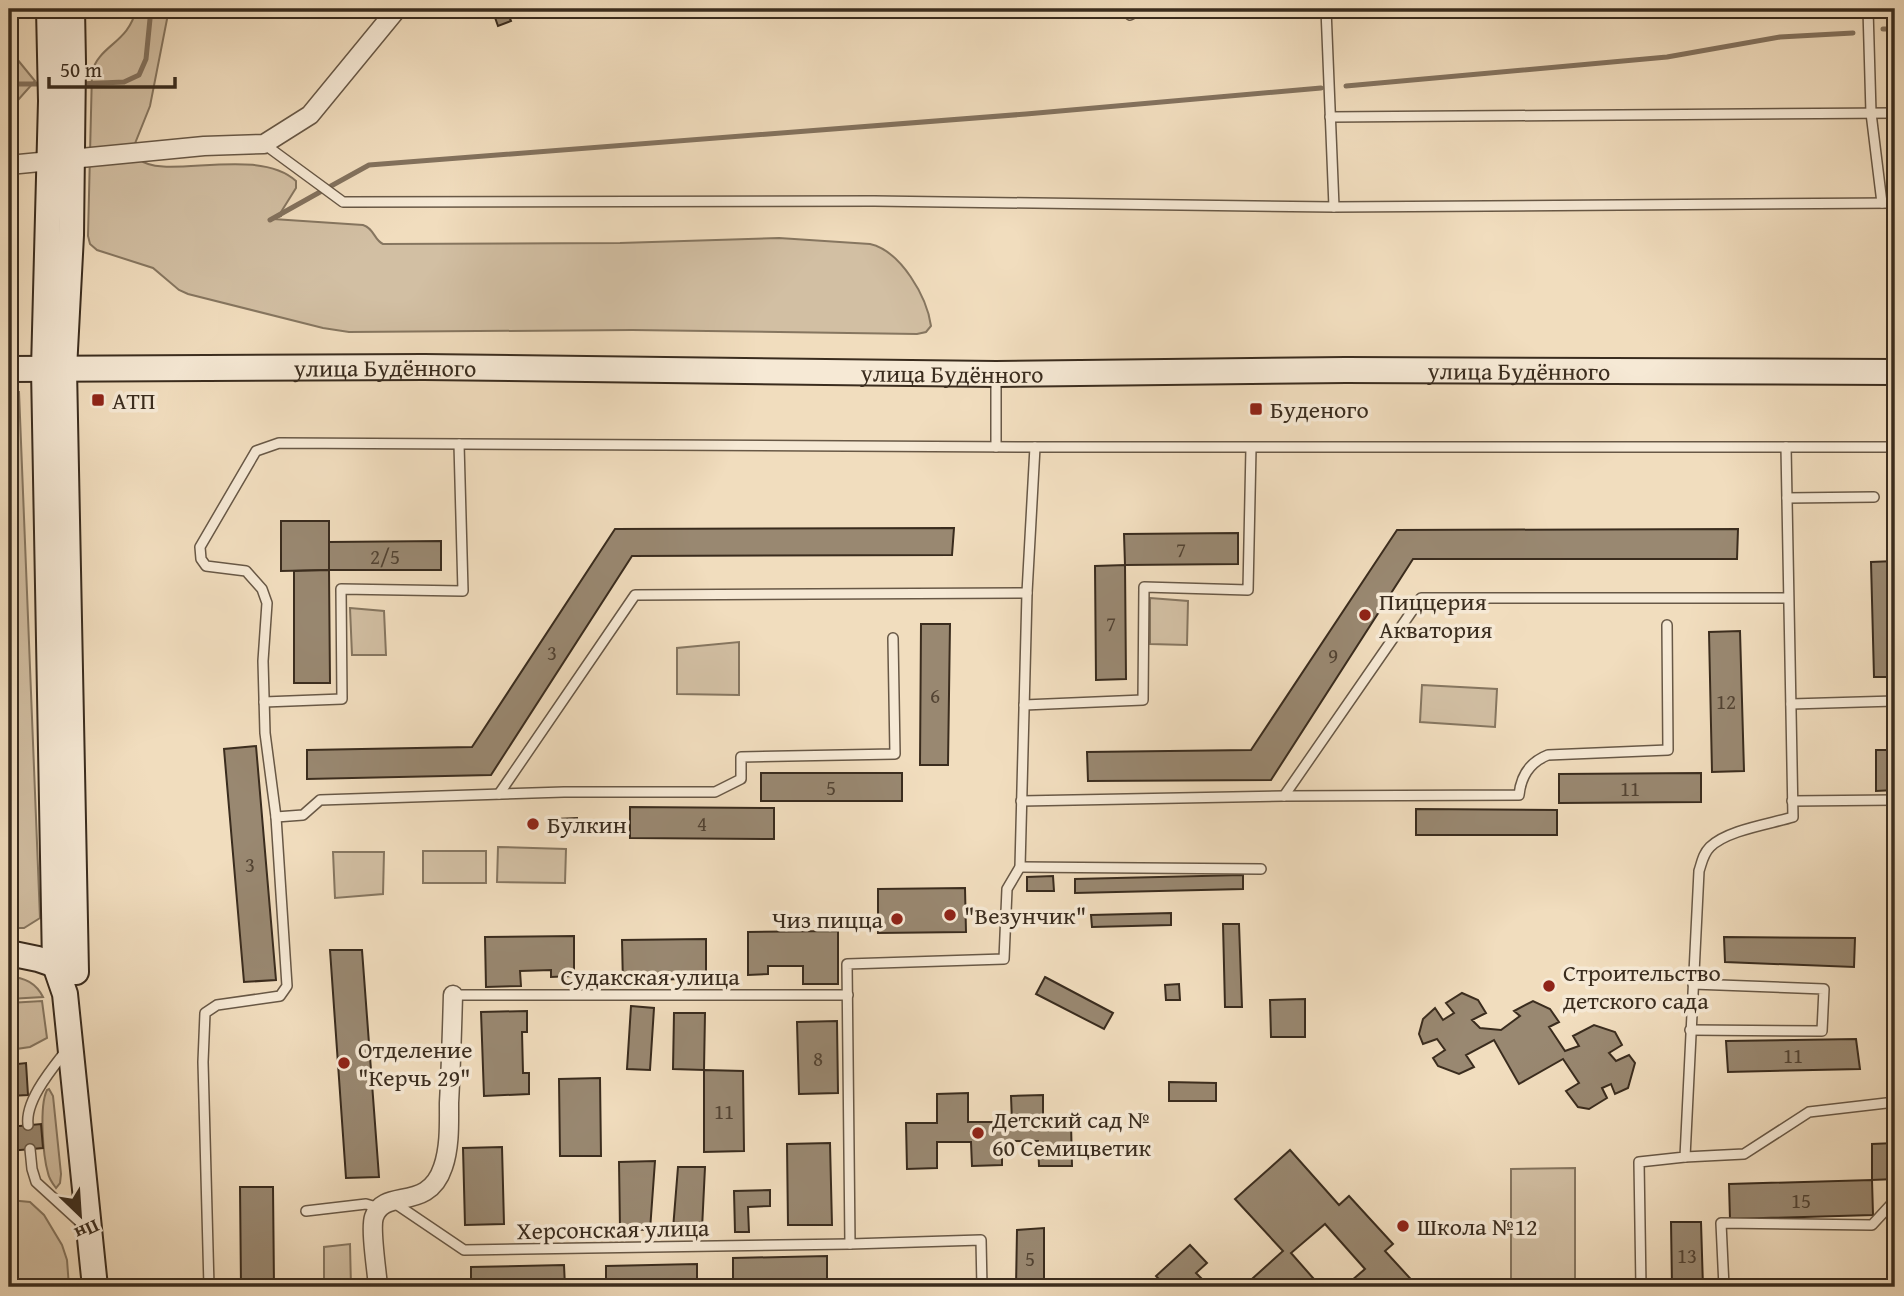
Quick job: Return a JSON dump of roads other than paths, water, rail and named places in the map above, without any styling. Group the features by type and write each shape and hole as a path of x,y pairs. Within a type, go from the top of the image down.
{"main road":[{"path":"49,9 62,64"},
{"path":"72,9 62,64 60,161 71,234 54,369 65,994 95,1287"},
{"name":"улица Будённого","path":"9,369 424,367 996,374 1332,370 1895,372"},
{"path":"9,953 66,969"},
{"path":"66,969 86,1047 106,1287"}],"street":[{"path":"9,165 204,146 264,144 310,115 397,9"},
{"path":"378,1287 373,1219 385,1205 427,1192 444,1166 448,1133 453,995"}],"lane":[{"path":"1130,15 1142,9"},
{"path":"1326,9 1334,207"},
{"path":"1868,9 1871,113 1882,203"},
{"path":"1330,117 1895,113"},
{"path":"264,144 343,202 874,201 1334,207 1895,203"},
{"path":"996,374 996,447"},
{"path":"209,1287 203,1062 205,1013 217,1005 280,996 287,986 276,817 265,733 267,603 262,589 246,571 206,566 201,559 200,547 256,451 279,443 1251,448 1895,447"},
{"path":"264,702 342,699 341,589 463,591 459,444"},
{"path":"850,1244 847,964 1004,959 1007,889 1020,867 1027,593 1035,447"},
{"path":"1685,1157 1699,871 1704,855 1711,846 1724,838 1793,817 1786,447"},
{"path":"1024,705 1143,700 1144,587 1248,590 1251,448"},
{"path":"1787,498 1874,497"},
{"path":"499,794 635,595 1027,593"},
{"path":"1283,796 1421,598 1788,597"},
{"path":"1021,801 1520,795 1520,784 1528,768 1537,759 1548,755 1668,750 1667,625"},
{"path":"276,817 303,815 320,800 499,794 715,792 740,779 741,757 895,754 893,638"},
{"path":"1791,704 1895,701"},
{"path":"1792,801 1895,800"},
{"path":"1020,867 1261,869"},
{"path":"1690,1030 1822,1031 1824,989 1693,984"},
{"name":"Судакская улица","path":"453,995 848,995"},
{"path":"28,1125 27,1114 30,1106 50,1071 71,1045"},
{"path":"1641,1287 1639,1162 1744,1154 1809,1112 1895,1102"},
{"path":"30,1149 36,1182 91,1232"},
{"path":"1724,1287 1721,1223 1872,1225 1895,1199"},
{"path":"306,1212 366,1204 385,1205"},
{"name":"Херсонская улица","path":"385,1205 464,1250 981,1240 982,1287"}],"waterway":[{"path":"79,84 124,82 139,75 146,59 151,9"},
{"path":"1883,29 1895,29"},
{"path":"1346,86 1667,57 1780,37 1853,33"},
{"path":"9,84 45,84"},
{"path":"331,186 369,165 1026,114 1321,88"},
{"path":"270,220 320,192"}],"place":[{"name":"АТП","path":"98,400"},
{"name":"Буденого","path":"1256,409"},
{"name":"Пиццерия Акватория","path":"1365,615"},
{"name":"Булкин","path":"533,824"},
{"name":"\"Везунчик\"","path":"950,915"},
{"name":"Чиз пицца","path":"897,919"},
{"name":"Строительство детского сада","path":"1549,986"},
{"name":"Отделение \"Керчь 29\"","path":"344,1063"},
{"name":"Детский сад № 60 Семицветик","path":"978,1133"},
{"name":"Школа №12","path":"1403,1226"}]}
